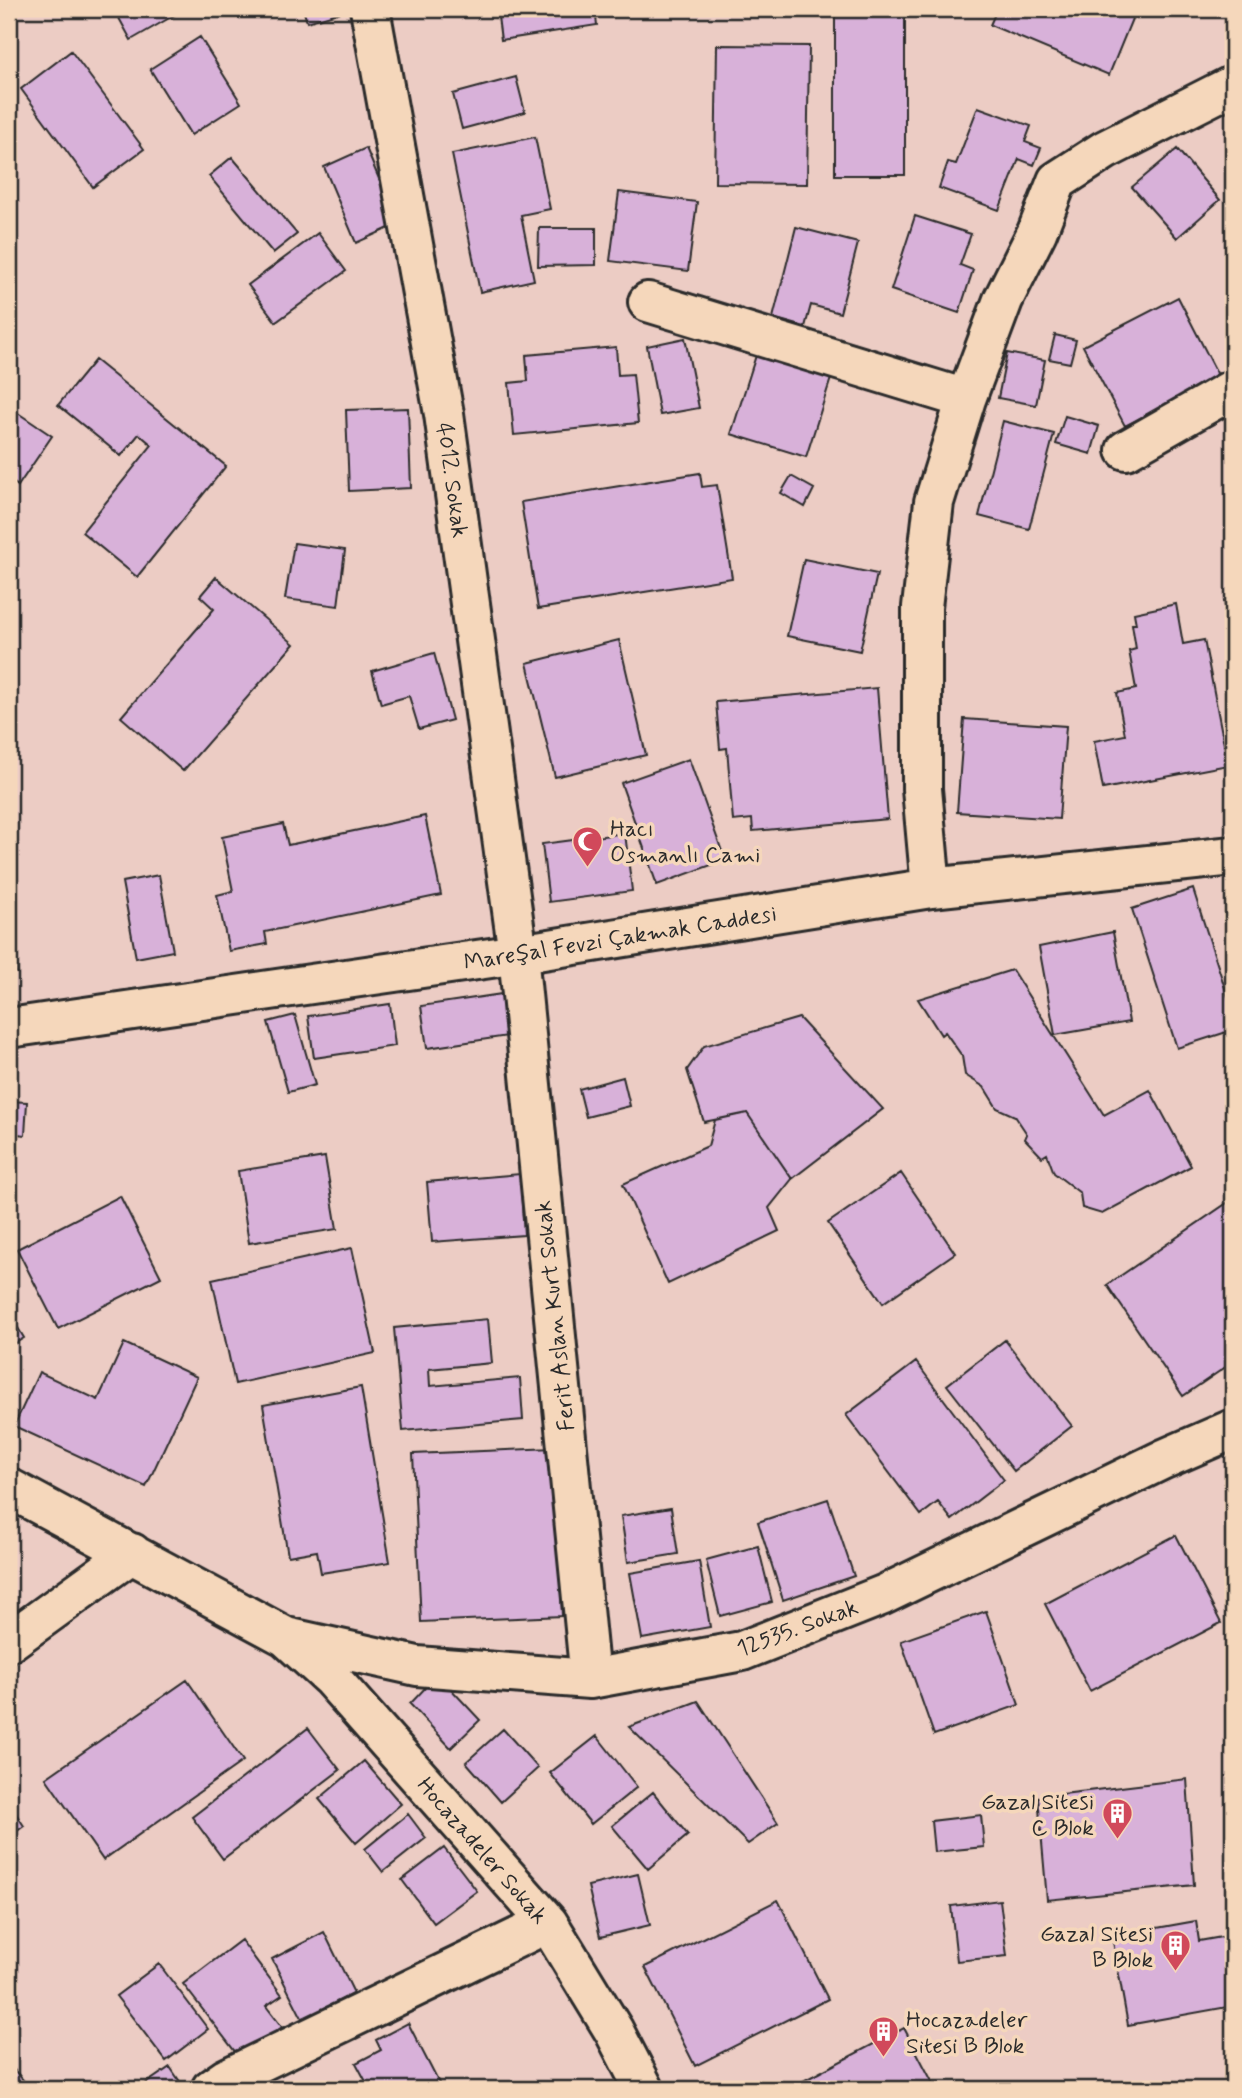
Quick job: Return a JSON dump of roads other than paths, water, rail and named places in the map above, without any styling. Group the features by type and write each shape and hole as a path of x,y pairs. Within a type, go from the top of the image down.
{"street":[{"name":"4012. Sokak","path":"370,9 443,414 518,954"},
{"path":"931,888 922,789 922,607 934,502 966,399 1003,300 1037,232 1057,181 1104,150 1233,85"},
{"path":"648,302 966,399"},
{"path":"1126,450 1233,389"},
{"name":"Mareşal Fevzi Çakmak Caddesi","path":"9,1028 518,954 931,888 1233,856"},
{"name":"Ferit Aslan Kurt Sokak","path":"518,954 590,1679"},
{"name":"12535. Sokak","path":"286,1637 417,1666 590,1679 742,1651 883,1595 1152,1465 1233,1430"},
{"path":"9,1488 286,1637"},
{"path":"9,1642 132,1553"},
{"name":"Hocazadeler Sokak","path":"286,1637 331,1678 548,1923 614,2031 642,2088"},
{"path":"212,2089 227,2078 548,1923"}],"place":[{"name":"Hacı Osmanlı Cami","path":"587,868"},
{"name":"Gazal Sitesi C Blok","path":"1117,1841"},
{"name":"Gazal Sitesi B Blok","path":"1176,1973"},
{"name":"Hocazadeler Sitesi B Blok","path":"883,2059"}]}
